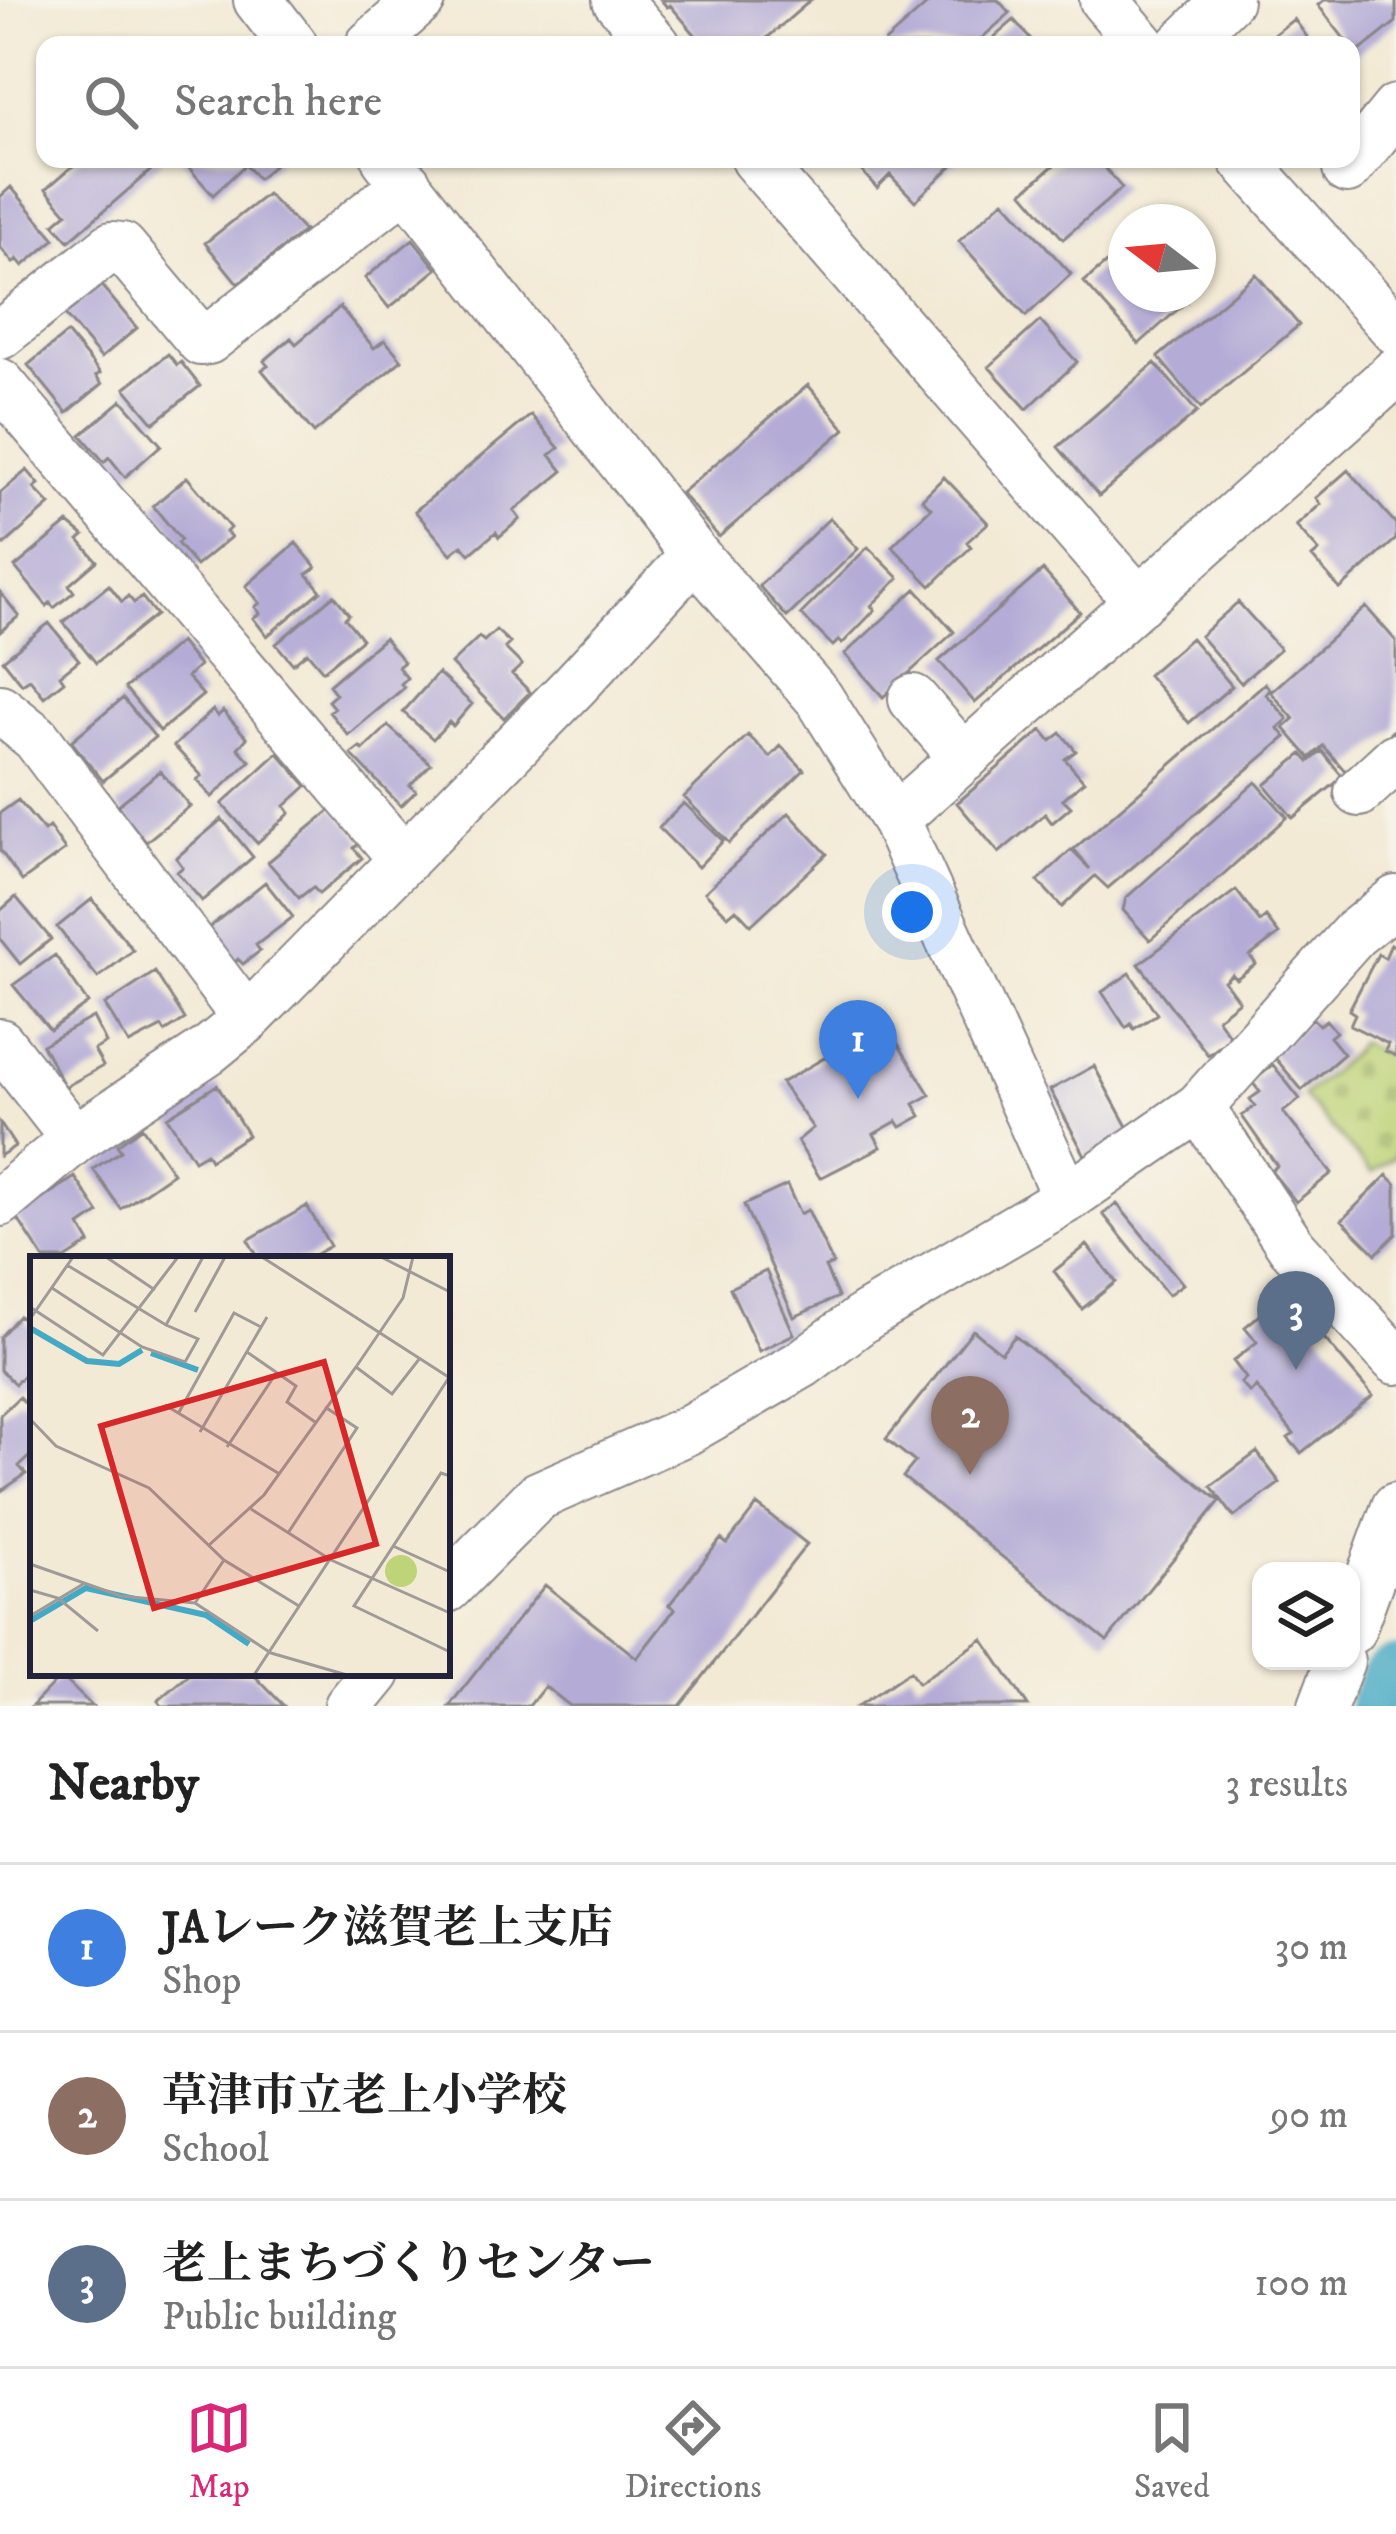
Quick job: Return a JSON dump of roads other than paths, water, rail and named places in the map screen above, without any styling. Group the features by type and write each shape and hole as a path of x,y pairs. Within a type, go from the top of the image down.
{"street":[{"path":"258,0 285,36"},
{"path":"380,36 422,0"},
{"path":"616,0 648,36"},
{"path":"1104,0 1134,36"},
{"path":"1191,36 1228,0"},
{"path":"1360,153 1396,109"},
{"path":"762,168 1139,602"},
{"path":"1251,168 1396,330"},
{"path":"0,335 112,246 122,247 201,341 208,340 397,171 695,556 819,698 895,819 1067,1198"},
{"path":"895,819 1396,372"},
{"path":"0,383 404,860"},
{"path":"0,1202 75,1138 209,1050 247,1019 695,556"},
{"path":"913,698 964,758"},
{"path":"0,709 35,738 247,1019"},
{"path":"1359,792 1396,758"},
{"path":"450,1585 538,1496 686,1431 802,1364 866,1316 1067,1198 1199,1107 1354,934 1396,900"},
{"path":"0,1043 75,1138"},
{"path":"1199,1107 1292,1247 1396,1360"},
{"path":"1360,1605 1396,1507"},
{"path":"1323,1706 1337,1670"},
{"path":"349,1706 374,1676"}],"waterway":[{"path":"1386,1706 1396,1684"}],"place":[{"name":"JAレーク滋賀老上支店","path":"858,1099"},
{"name":"老上まちづくりセンター","path":"1296,1370"},
{"name":"草津市立老上小学校","path":"970,1475"}]}
